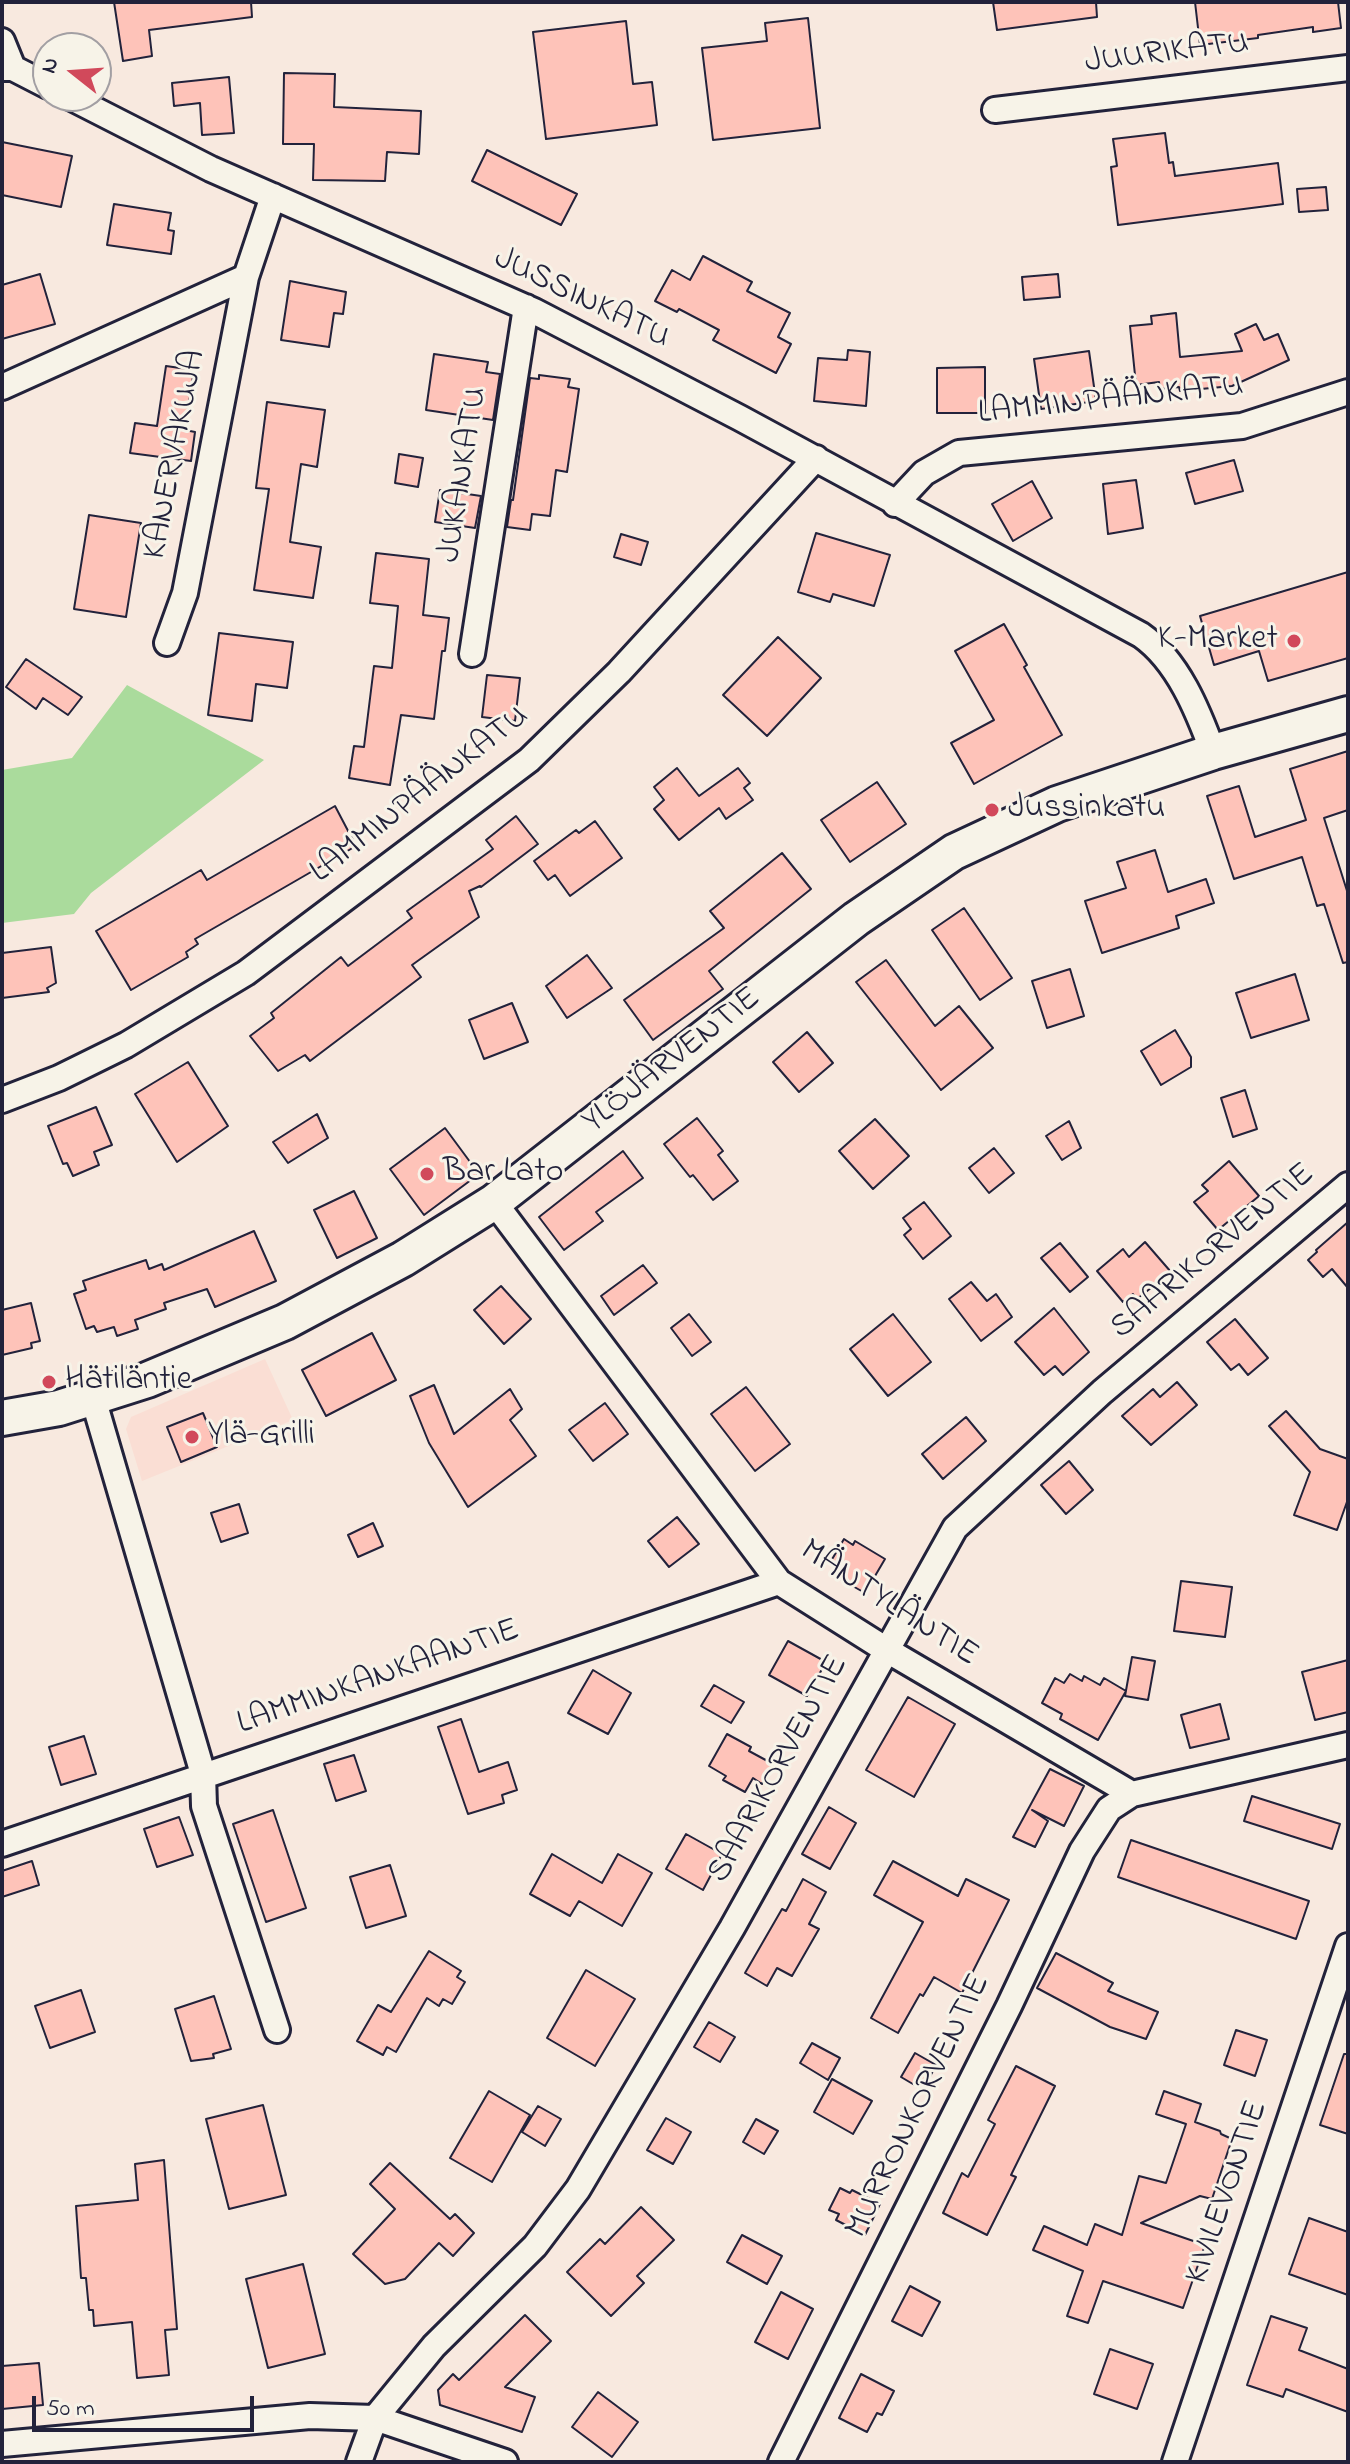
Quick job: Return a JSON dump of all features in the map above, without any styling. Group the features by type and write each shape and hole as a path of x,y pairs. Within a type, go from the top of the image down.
{"main road":[{"name":"YLÖJÄRVENTIE","path":"2,1418 59,1408 147,1380 285,1322 403,1259 494,1202 845,927 941,859 1057,804 1213,752 1348,714"}],"street":[{"path":"2,41 8,68 32,79"},
{"name":"JUURIKATU","path":"995,110 1348,68"},
{"name":"JUSSINKATU","path":"99,112 211,169 526,307 816,458 1149,641 1165,659 1197,710 1213,752"},
{"name":"KANERVAKUJA","path":"167,643 185,593 246,277 273,196"},
{"path":"2,387 246,277"},
{"name":"JUKANKATU","path":"472,654 526,307"},
{"name":"LAMMINPÄÄNKATU","path":"895,504 924,473 959,453 1242,426 1348,392"},
{"name":"LAMMINPÄÄNKATU","path":"2,1100 59,1078 126,1045 246,973 529,760 619,672 816,458"},
{"name":"SAARIKORVENTIE","path":"359,2462 375,2418 434,2346 535,2246 578,2189 732,1928 955,1528 1102,1392 1348,1185"},
{"name":"MÄNTYLÄNTIE","path":"494,1202 779,1582 885,1649 1132,1794"},
{"path":"93,1398 203,1774 204,1806 277,2030"},
{"name":"LAMMINKANKAANTIE","path":"2,1844 779,1582"},
{"path":"1132,1794 1348,1745"},
{"name":"MURRONKORVENTIE","path":"781,2462 1009,2006 1082,1851 1109,1809 1132,1794"},
{"name":"KIVILEVONTIE","path":"1175,2462 1348,1946"},
{"path":"2,2444 310,2416 375,2418 505,2462"}],"shaded area":[{"path":"265,1359 293,1420 142,1481 126,1429 131,1417"}],"green space":[{"path":"127,685 264,760 91,893 74,914 2,923 2,770 72,758"}],"building":[{"path":"114,2 251,2 252,17 149,30 152,56 123,61"},
{"path":"993,2 1096,2 1097,17 997,30"},
{"path":"1195,2 1338,2 1341,28 1313,32 1313,27 1200,45"},
{"path":"808,18 820,128 713,140 702,48 767,41 765,23"},
{"path":"626,21 633,84 652,82 657,125 546,139 533,32"},
{"path":"284,73 335,74 334,107 421,111 419,154 387,152 385,181 313,180 314,144 283,144"},
{"path":"229,77 234,133 202,135 200,103 174,106 172,83"},
{"path":"1165,133 1169,163 1173,162 1175,176 1278,163 1283,204 1118,225 1111,167 1117,166 1113,139"},
{"path":"2,142 72,156 61,207 2,195"},
{"path":"487,150 577,194 561,225 472,181"},
{"path":"1326,187 1328,210 1299,212 1297,189"},
{"path":"114,204 171,213 168,230 174,231 171,254 107,245"},
{"path":"703,256 752,282 747,291 790,313 778,337 791,344 776,373 713,340 719,330 679,309 677,312 655,301 672,270 690,280"},
{"path":"40,274 55,324 2,339 2,285"},
{"path":"1058,274 1060,297 1024,300 1022,277"},
{"path":"290,281 346,292 343,314 334,313 329,347 281,340"},
{"path":"1176,313 1180,357 1242,351 1235,334 1256,324 1264,340 1278,334 1289,360 1232,386 1180,391 1179,387 1160,389 1159,382 1136,385 1130,326 1152,324 1151,316"},
{"path":"848,350 870,352 866,406 814,401 818,358 847,360"},
{"path":"1089,351 1096,401 1041,409 1034,359"},
{"path":"434,354 488,362 486,372 500,374 493,420 426,410"},
{"path":"166,366 194,370 185,430 195,432 191,461 130,453 135,423 157,426"},
{"path":"985,367 985,413 937,413 937,368"},
{"path":"539,375 570,379 568,387 579,389 567,472 556,470 550,516 532,514 530,530 507,527 530,378 539,379"},
{"path":"267,402 325,410 317,467 301,464 290,542 321,547 313,598 254,590 269,489 256,488"},
{"path":"399,454 423,458 418,487 395,483"},
{"path":"1234,460 1243,491 1195,504 1186,473"},
{"path":"1136,480 1143,528 1108,534 1103,484"},
{"path":"1032,481 1052,518 1013,541 992,504"},
{"path":"440,490 481,496 475,528 435,522"},
{"path":"89,515 141,523 126,617 74,609"},
{"path":"816,533 890,555 874,606 833,594 830,602 798,592"},
{"path":"621,534 648,542 641,565 614,557"},
{"path":"376,553 429,559 423,615 449,618 434,719 401,715 390,785 349,778 354,746 364,747 374,666 392,668 398,606 370,603"},
{"path":"1348,572 1348,658 1268,681 1259,651 1214,665 1200,616"},
{"path":"1004,624 1062,735 974,784 951,743 994,720 955,651"},
{"path":"219,633 293,642 287,688 256,684 252,721 208,715"},
{"path":"778,637 821,678 767,736 723,695"},
{"path":"26,659 82,697 68,715 43,698 36,709 6,687"},
{"path":"487,675 520,678 515,721 482,717"},
{"path":"1348,751 1348,810 1324,818 1348,894 1348,962 1343,963 1324,904 1317,906 1302,857 1234,879 1207,796 1239,786 1255,837 1306,820 1290,769"},
{"path":"677,768 699,796 738,768 750,783 744,788 753,800 726,819 719,808 679,840 654,809 664,800 654,787"},
{"path":"877,782 906,824 850,862 821,820"},
{"path":"335,806 356,846 195,939 198,944 186,952 188,957 131,990 96,931 201,870 207,880"},
{"path":"516,816 538,844 481,887 469,891 479,917 412,965 421,977 310,1061 305,1055 278,1071 250,1036 274,1018 271,1013 341,957 348,966 412,918 407,911 493,849 486,840"},
{"path":"595,821 622,858 570,896 555,875 548,880 534,861 576,830 579,833"},
{"path":"1155,850 1168,892 1206,879 1214,903 1176,916 1179,928 1102,953 1085,901 1126,888 1117,862"},
{"path":"782,853 811,889 709,971 723,989 653,1040 624,1000 724,928 710,911"},
{"path":"964,908 1012,978 980,1000 932,930"},
{"path":"51,947 56,983 47,988 49,992 2,998 2,953"},
{"path":"587,955 612,988 567,1018 546,986"},
{"path":"886,960 935,1026 959,1006 993,1048 941,1090 856,982"},
{"path":"1070,969 1084,1016 1047,1028 1032,981"},
{"path":"1295,974 1309,1020 1251,1038 1236,993"},
{"path":"512,1003 528,1042 484,1059 469,1020"},
{"path":"1175,1030 1191,1057 1191,1067 1161,1085 1141,1051"},
{"path":"807,1032 833,1063 799,1092 773,1062"},
{"path":"188,1062 228,1126 177,1162 135,1094"},
{"path":"1245,1090 1257,1129 1233,1137 1221,1098"},
{"path":"96,1107 112,1145 94,1152 99,1165 73,1176 67,1163 63,1164 48,1126"},
{"path":"317,1114 328,1138 288,1163 273,1142"},
{"path":"697,1118 723,1151 718,1155 738,1181 713,1200 664,1144"},
{"path":"875,1119 909,1156 873,1189 839,1151"},
{"path":"1069,1121 1081,1148 1062,1160 1046,1136"},
{"path":"445,1128 479,1174 424,1215 390,1169"},
{"path":"994,1148 1014,1173 989,1193 969,1168"},
{"path":"623,1151 643,1178 596,1212 603,1221 564,1250 539,1217"},
{"path":"1229,1161 1259,1196 1218,1230 1194,1202 1208,1191 1202,1185"},
{"path":"354,1191 377,1238 337,1258 314,1210"},
{"path":"924,1202 951,1236 923,1259 904,1235 911,1229 903,1218"},
{"path":"1348,1222 1348,1288 1332,1269 1323,1277 1308,1260"},
{"path":"254,1231 276,1281 215,1307 207,1289 164,1303 166,1309 135,1320 138,1329 117,1336 114,1327 97,1332 94,1326 86,1329 74,1294 86,1290 83,1281 146,1260 149,1269 162,1264 164,1270"},
{"path":"1145,1242 1171,1272 1137,1299 1133,1294 1123,1302 1097,1271 1123,1249 1129,1257"},
{"path":"1060,1243 1088,1277 1070,1292 1041,1258"},
{"path":"643,1265 657,1283 614,1315 601,1296"},
{"path":"971,1282 987,1301 996,1294 1012,1317 981,1341 949,1299"},
{"path":"501,1286 531,1319 504,1344 474,1310"},
{"path":"31,1303 40,1341 31,1343 32,1348 2,1355 2,1310"},
{"path":"1054,1308 1089,1352 1063,1375 1055,1366 1044,1375 1015,1342"},
{"path":"689,1314 711,1342 692,1356 671,1328"},
{"path":"893,1314 931,1362 888,1396 850,1349"},
{"path":"1235,1319 1268,1358 1248,1375 1239,1364 1231,1370 1207,1342"},
{"path":"372,1333 396,1380 326,1416 302,1370"},
{"path":"1177,1382 1197,1405 1151,1445 1122,1416 1153,1389 1160,1397"},
{"path":"434,1385 454,1434 510,1389 522,1409 510,1420 536,1456 468,1507 429,1443 410,1396"},
{"path":"746,1387 790,1444 755,1471 711,1414"},
{"path":"605,1403 628,1434 593,1461 569,1430"},
{"path":"1286,1411 1320,1449 1348,1459 1348,1499 1337,1530 1294,1515 1310,1472 1269,1426"},
{"name":"Ylä-Grilli","path":"203,1413 217,1447 181,1462 167,1427"},
{"path":"966,1417 986,1441 943,1479 922,1454"},
{"path":"1069,1461 1093,1490 1066,1514 1041,1485"},
{"path":"239,1504 248,1533 221,1542 211,1513"},
{"path":"677,1517 699,1544 669,1567 648,1541"},
{"path":"373,1523 383,1546 358,1557 348,1535"},
{"path":"844,1539 853,1545 855,1541 885,1559 865,1593 835,1576 840,1567 831,1561"},
{"path":"1181,1581 1232,1587 1225,1637 1174,1631"},
{"path":"788,1641 826,1662 807,1696 769,1675"},
{"path":"1132,1657 1155,1661 1148,1700 1125,1696"},
{"path":"1348,1660 1348,1712 1315,1720 1302,1672"},
{"path":"593,1670 631,1693 608,1734 568,1713"},
{"path":"1070,1674 1082,1681 1084,1676 1100,1685 1104,1678 1126,1691 1098,1740 1060,1719 1062,1714 1042,1703 1055,1678 1064,1683"},
{"path":"714,1685 744,1702 731,1723 701,1706"},
{"path":"908,1697 955,1724 914,1797 866,1770"},
{"path":"1220,1704 1229,1739 1190,1748 1181,1715"},
{"path":"461,1719 479,1772 508,1762 517,1790 502,1795 504,1803 468,1814 438,1727"},
{"path":"727,1734 773,1764 762,1784 753,1778 745,1792 723,1780 726,1776 709,1766"},
{"path":"84,1736 96,1774 61,1785 49,1747"},
{"path":"354,1755 366,1791 336,1801 324,1764"},
{"path":"1050,1769 1084,1786 1064,1826 1032,1810 1048,1821 1035,1847 1013,1837"},
{"path":"1252,1796 1340,1824 1332,1849 1244,1821"},
{"path":"829,1807 856,1823 830,1869 802,1854"},
{"path":"273,1810 306,1908 266,1922 233,1824"},
{"path":"179,1817 193,1855 157,1867 144,1829"},
{"path":"686,1834 722,1854 703,1890 666,1869"},
{"path":"1131,1840 1309,1901 1296,1939 1118,1877"},
{"path":"552,1854 602,1883 618,1854 652,1873 622,1926 579,1901 570,1916 530,1894"},
{"path":"32,1861 39,1885 2,1897 2,1871"},
{"path":"893,1861 958,1896 966,1879 1009,1900 962,1993 934,1977 923,1996 920,1994 898,2033 871,2018 923,1922 874,1895"},
{"path":"390,1865 406,1916 366,1928 350,1877"},
{"path":"803,1879 826,1892 809,1924 819,1929 792,1976 777,1968 767,1986 745,1973"},
{"path":"429,1951 461,1971 457,1977 465,1982 452,2004 443,1999 439,2006 427,1998 396,2052 387,2047 383,2055 357,2041 378,2005 391,2012"},
{"path":"1056,1953 1113,1983 1108,1991 1158,2012 1146,2039 1110,2027 1037,1988"},
{"path":"586,1970 635,1999 595,2066 547,2038"},
{"path":"81,1990 95,2032 50,2048 35,2006"},
{"path":"214,1996 231,2049 213,2054 214,2058 191,2061 175,2009"},
{"path":"709,2022 735,2037 720,2062 694,2047"},
{"path":"1236,2030 1267,2040 1255,2076 1224,2065"},
{"path":"812,2043 840,2058 828,2080 800,2063"},
{"path":"915,2053 936,2065 923,2090 901,2077"},
{"path":"1344,2054 1348,2054 1348,2134 1320,2125"},
{"path":"1016,2066 1055,2086 1011,2175 1016,2177 987,2235 943,2213 962,2173 968,2177 995,2124 988,2120"},
{"path":"832,2079 872,2101 853,2134 814,2112"},
{"path":"489,2091 530,2115 492,2182 450,2158"},
{"path":"1164,2091 1201,2104 1195,2122 1232,2139 1212,2199 1200,2196 1141,2223 1205,2245 1183,2308 1103,2281 1088,2323 1067,2316 1083,2271 1033,2250 1044,2226 1087,2245 1095,2224 1122,2235 1139,2176 1166,2183 1186,2124 1156,2114"},
{"path":"263,2105 286,2195 229,2209 206,2119"},
{"path":"538,2106 561,2119 545,2146 522,2132"},
{"path":"666,2118 691,2132 673,2164 647,2150"},
{"path":"756,2119 778,2131 764,2154 743,2142"},
{"path":"164,2160 177,2329 165,2330 169,2375 137,2378 132,2322 94,2326 86,2278 81,2278 76,2206 138,2200 135,2164"},
{"path":"390,2163 450,2219 455,2214 474,2233 453,2256 439,2243 405,2279 385,2284 353,2254 395,2209 370,2184"},
{"path":"840,2188 850,2193 852,2190 880,2204 865,2235 836,2220 839,2214 829,2210"},
{"path":"641,2207 674,2240 637,2276 644,2283 611,2316 567,2272 600,2239 605,2244"},
{"path":"1309,2218 1348,2232 1348,2295 1289,2274"},
{"path":"742,2235 782,2256 767,2284 727,2262"},
{"path":"303,2264 325,2354 268,2368 246,2279"},
{"path":"910,2286 940,2302 922,2336 892,2321"},
{"path":"781,2292 813,2309 788,2359 755,2342"},
{"path":"525,2315 551,2341 505,2387 535,2397 522,2432 440,2405 438,2390 453,2374 459,2380"},
{"path":"1271,2316 1307,2328 1299,2350 1348,2369 1348,2412 1286,2389 1283,2397 1247,2385"},
{"path":"1110,2349 1153,2364 1137,2409 1094,2394"},
{"path":"39,2363 43,2405 2,2409 2,2366"},
{"path":"861,2374 894,2391 882,2415 877,2413 867,2432 839,2418"},
{"path":"598,2392 638,2422 612,2457 572,2427"}],"place":[{"name":"K-Market","path":"1294,641"},
{"name":"Jussinkatu","path":"992,810"},
{"name":"Bar Lato","path":"427,1174"},
{"name":"Hätiläntie","path":"49,1382"},
{"name":"Ylä-Grilli","path":"192,1437"}]}
